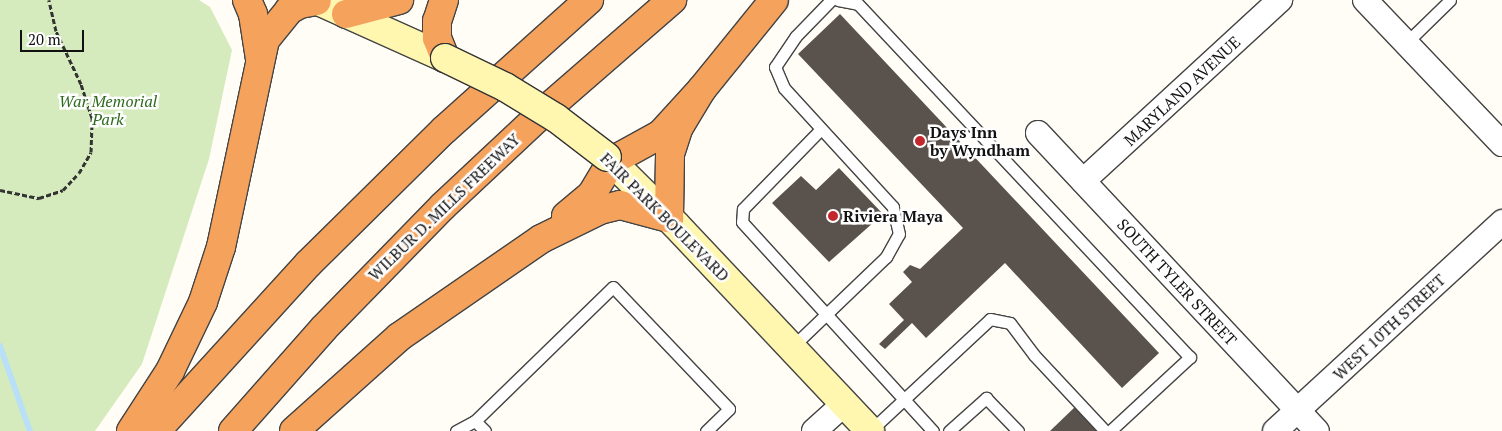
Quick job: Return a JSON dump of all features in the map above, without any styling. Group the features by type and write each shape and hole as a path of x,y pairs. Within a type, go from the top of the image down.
{"highway":[{"path":"247,0 253,14 260,64"},
{"path":"131,431 170,371 203,302 220,247 265,40 279,19 300,4 316,0"},
{"path":"346,14 398,0"},
{"path":"444,0 437,21 438,38 445,58"},
{"path":"156,431 314,258 444,130 589,0"},
{"name":"WILBUR D. MILLS FREEWAY","path":"233,431 324,328 443,206 550,106 672,0"},
{"path":"294,431 399,337 541,239 592,194 610,159 661,134 702,89 774,0"},
{"path":"541,239 600,210 620,205 669,218 670,154 679,127 702,89"}],"main road":[{"name":"FAIR PARK BOULEVARD","path":"316,0 505,87 556,118 610,159 669,218 870,431"}],"street":[{"name":"MARYLAND AVENUE","path":"1084,181 1280,0"},
{"path":"1366,0 1502,144"},
{"name":"SOUTH TYLER STREET","path":"1038,133 1317,431"},
{"name":"WEST 10TH STREET","path":"1276,431 1502,222"},
{"path":"814,431 844,404"}],"lane":[{"path":"791,348 886,257 899,234 893,207 784,88 776,67 796,36 831,0"},
{"path":"838,0 858,4 1190,356 1110,431"},
{"path":"1407,42 1450,0"},
{"path":"821,129 743,209 741,215 742,222 933,431"},
{"path":"456,431 478,427 613,287 728,409 706,431"},
{"path":"870,431 990,319 1010,323 1034,354 1105,431"},
{"path":"949,431 986,398 1018,431"}],"path":[{"path":"0,190 38,198 63,190 79,173 91,152 92,118 81,84 56,31 49,0"}],"green space":[{"name":"War Memorial Park","path":"0,0 199,0 210,7 232,50 209,159 142,364 95,431 0,431"}],"building":[{"name":"Days Inn by Wyndham","path":"840,14 1159,353 1122,388 1005,263 926,338 912,323 885,349 879,344 904,320 889,304 912,282 903,272 910,265 920,269 963,228 798,54"},
{"name":"Riviera Maya","path":"839,168 883,214 829,262 772,203 801,176 816,190"},
{"path":"1077,405 1099,431 1050,431"}],"waterway":[{"path":"0,346 30,431"}],"place":[{"name":"Days Inn by Wyndham","path":"920,141"},
{"name":"Riviera Maya","path":"833,216"}]}
